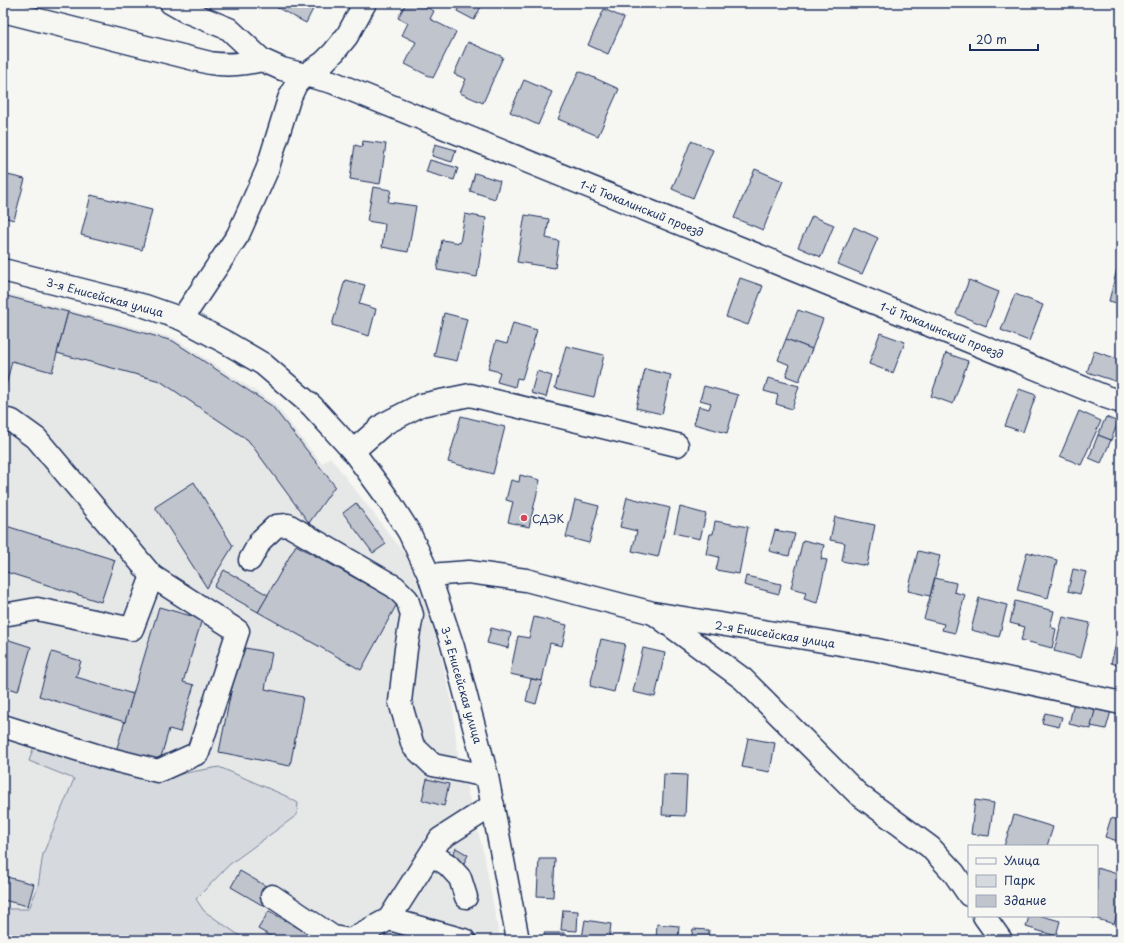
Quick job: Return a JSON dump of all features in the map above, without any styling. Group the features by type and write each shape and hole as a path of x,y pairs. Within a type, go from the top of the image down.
{"street":[{"name":"1-й Тюкалинский проезд","path":"171,3 185,11 229,29 262,60 282,69 332,82 1121,402"},
{"path":"182,319 238,235 266,170 288,99 296,84 305,75 323,63 334,52 347,36 365,3"},
{"path":"3,11 210,63 225,65 244,64 262,60"},
{"name":"3-я Енисейская улица","path":"3,270 145,306 182,319 263,364 312,406 353,451 386,496 409,532 429,575 453,647 487,776 518,940"},
{"path":"353,451 384,424 421,405 470,395 677,445"},
{"path":"3,419 12,421 37,439 152,576 238,632 198,753 158,771 102,757 3,726"},
{"path":"250,560 261,540 276,526 288,525 395,587 407,599 412,615 406,648 400,702 413,746 433,766 487,776"},
{"name":"2-я Енисейская улица","path":"429,575 469,572 526,580 653,613 877,650 1121,703"},
{"path":"3,615 37,609 132,629 152,576"},
{"path":"653,613 743,680 858,794 930,847 954,873 968,894"},
{"path":"272,896 333,937 350,940 389,919 440,839 493,804"},
{"path":"431,854 448,865 460,878 466,898"},
{"path":"985,917 1001,940"},
{"path":"389,919 464,940"}],"shaded area":[{"path":"3,292 174,338 274,403 322,464 330,457 407,557 425,602 441,655 453,708 457,750 484,855 500,940 236,940 32,908 3,920"}],"green space":[{"path":"40,744 163,777 219,767 286,796 298,803 297,815 230,864 196,899 204,911 246,940 3,940 3,909 29,909 38,886 43,854 74,779 29,761 33,749"}],"building":[{"path":"278,3 316,3 306,23 276,7"},
{"path":"406,3 418,3 434,11 430,19 456,32 433,78 405,64 416,42 402,35 408,23 398,18"},
{"path":"461,3 483,3 474,20 457,11"},
{"path":"604,9 624,18 608,54 588,45"},
{"path":"468,42 503,57 483,103 460,93 466,79 454,74"},
{"path":"579,71 619,89 598,136 558,119"},
{"path":"524,80 552,92 538,125 510,112"},
{"path":"363,141 386,144 380,184 350,179 355,145 362,147"},
{"path":"691,141 713,150 693,198 672,189"},
{"path":"435,144 456,150 452,162 432,156"},
{"path":"430,160 458,168 454,180 426,172"},
{"path":"755,169 783,181 763,230 734,218"},
{"path":"475,173 500,181 495,199 470,191"},
{"path":"3,174 25,179 14,220 3,217"},
{"path":"373,187 391,190 388,202 416,206 408,252 382,247 385,224 367,221"},
{"path":"91,195 152,210 142,250 81,235"},
{"path":"465,214 486,218 477,277 437,270 442,240 460,243"},
{"path":"525,215 549,219 546,238 559,241 555,268 517,262"},
{"path":"812,216 834,225 821,257 798,247"},
{"path":"854,227 878,238 862,274 838,264"},
{"path":"1117,269 1121,270 1121,304 1109,301"},
{"path":"740,278 763,286 748,325 726,317"},
{"path":"345,280 365,285 359,304 376,309 369,336 332,325"},
{"path":"969,280 999,292 986,326 956,314"},
{"path":"1015,294 1043,305 1029,341 1001,330"},
{"path":"3,295 68,312 52,372 12,361 5,389 3,388"},
{"path":"798,310 823,319 812,349 786,339"},
{"path":"68,312 173,341 272,406 335,486 309,523 248,440 160,381 57,353"},
{"path":"444,313 467,319 457,361 434,356"},
{"path":"513,323 537,330 522,379 517,378 515,387 497,382 500,372 488,369 496,341 507,344"},
{"path":"880,333 905,342 893,373 869,364"},
{"path":"786,339 812,349 799,381 786,376 790,365 778,360"},
{"path":"566,346 604,355 594,397 555,388"},
{"path":"1094,351 1121,360 1121,383 1087,372"},
{"path":"946,353 968,361 953,404 931,396"},
{"path":"645,369 671,375 662,414 636,408"},
{"path":"537,371 552,376 546,397 531,393"},
{"path":"768,378 799,386 792,409 776,404 778,395 764,391"},
{"path":"704,386 738,395 727,433 694,424 699,406 709,409 711,403 700,400"},
{"path":"1019,389 1036,395 1023,432 1005,426"},
{"path":"1079,411 1101,421 1081,465 1060,456"},
{"path":"461,416 505,427 493,474 448,462"},
{"path":"1106,417 1118,422 1111,440 1098,435"},
{"path":"1098,435 1111,440 1101,463 1089,458"},
{"path":"520,475 540,480 529,527 508,522 513,502 506,500 511,480 519,482"},
{"path":"194,482 233,546 207,588 155,507"},
{"path":"627,497 670,508 658,557 632,551 637,531 620,527"},
{"path":"575,500 599,506 589,543 566,537"},
{"path":"356,503 386,544 373,553 343,513"},
{"path":"680,507 706,514 700,539 674,533"},
{"path":"835,517 875,525 867,566 842,561 845,543 830,540"},
{"path":"715,521 748,527 739,574 716,570 719,557 706,554 710,534 713,534"},
{"path":"3,525 115,560 101,602 3,571"},
{"path":"775,530 795,534 789,556 769,551"},
{"path":"803,540 824,545 821,559 827,560 817,603 804,599 806,592 791,588"},
{"path":"296,545 398,602 361,670 258,612"},
{"path":"918,551 940,556 930,596 908,591"},
{"path":"1027,552 1057,560 1048,598 1017,590"},
{"path":"1073,569 1086,572 1080,594 1068,591"},
{"path":"224,570 268,595 258,612 214,587"},
{"path":"746,576 781,584 779,594 744,585"},
{"path":"935,578 956,583 954,592 965,595 955,633 942,630 944,624 924,619"},
{"path":"979,598 1007,605 999,637 971,630"},
{"path":"1015,601 1054,611 1050,627 1056,629 1052,648 1021,640 1025,627 1010,623"},
{"path":"159,607 202,619 183,682 194,685 180,732 169,729 159,764 116,751"},
{"path":"534,617 567,625 562,646 550,643 542,681 510,674 518,636 529,638"},
{"path":"1063,617 1090,623 1081,658 1054,651"},
{"path":"1121,625 1121,666 1111,663"},
{"path":"491,628 511,633 508,648 487,643"},
{"path":"3,638 31,647 18,691 3,686"},
{"path":"601,639 625,644 614,692 590,686"},
{"path":"240,647 272,653 265,689 303,697 290,766 219,752"},
{"path":"643,648 665,653 655,697 633,692"},
{"path":"52,652 81,661 76,677 133,694 125,722 39,696"},
{"path":"531,679 542,681 536,704 526,701"},
{"path":"1074,702 1096,707 1091,729 1069,724"},
{"path":"1096,707 1111,711 1106,729 1091,726"},
{"path":"1045,713 1062,717 1059,727 1042,723"},
{"path":"1121,737 1121,756 1117,755"},
{"path":"748,738 775,743 770,772 742,767"},
{"path":"664,774 687,775 685,816 662,815"},
{"path":"427,779 449,784 444,806 422,800"},
{"path":"975,800 994,803 989,836 971,834"},
{"path":"1014,815 1053,827 1047,845 1004,845"},
{"path":"1111,818 1121,821 1121,842 1105,837"},
{"path":"456,848 468,855 463,865 451,858"},
{"path":"539,859 555,859 553,897 537,896"},
{"path":"1098,868 1121,875 1121,901 1114,924 1090,917 1098,917"},
{"path":"240,871 271,889 262,905 231,887"},
{"path":"3,876 34,884 28,906 3,900"},
{"path":"563,910 578,911 577,931 561,930"},
{"path":"269,911 309,934 306,940 278,940 258,929"},
{"path":"1029,917 1046,917 1060,921 1056,936 1026,927"},
{"path":"585,920 611,924 609,940 587,940 582,938"},
{"path":"657,924 679,926 678,940 656,940"},
{"path":"693,929 709,930 708,940 691,940"},
{"path":"400,931 431,940 398,940"},
{"path":"544,933 564,933 564,940 544,940"}],"place":[{"name":"СДЭК","path":"524,518"}]}
